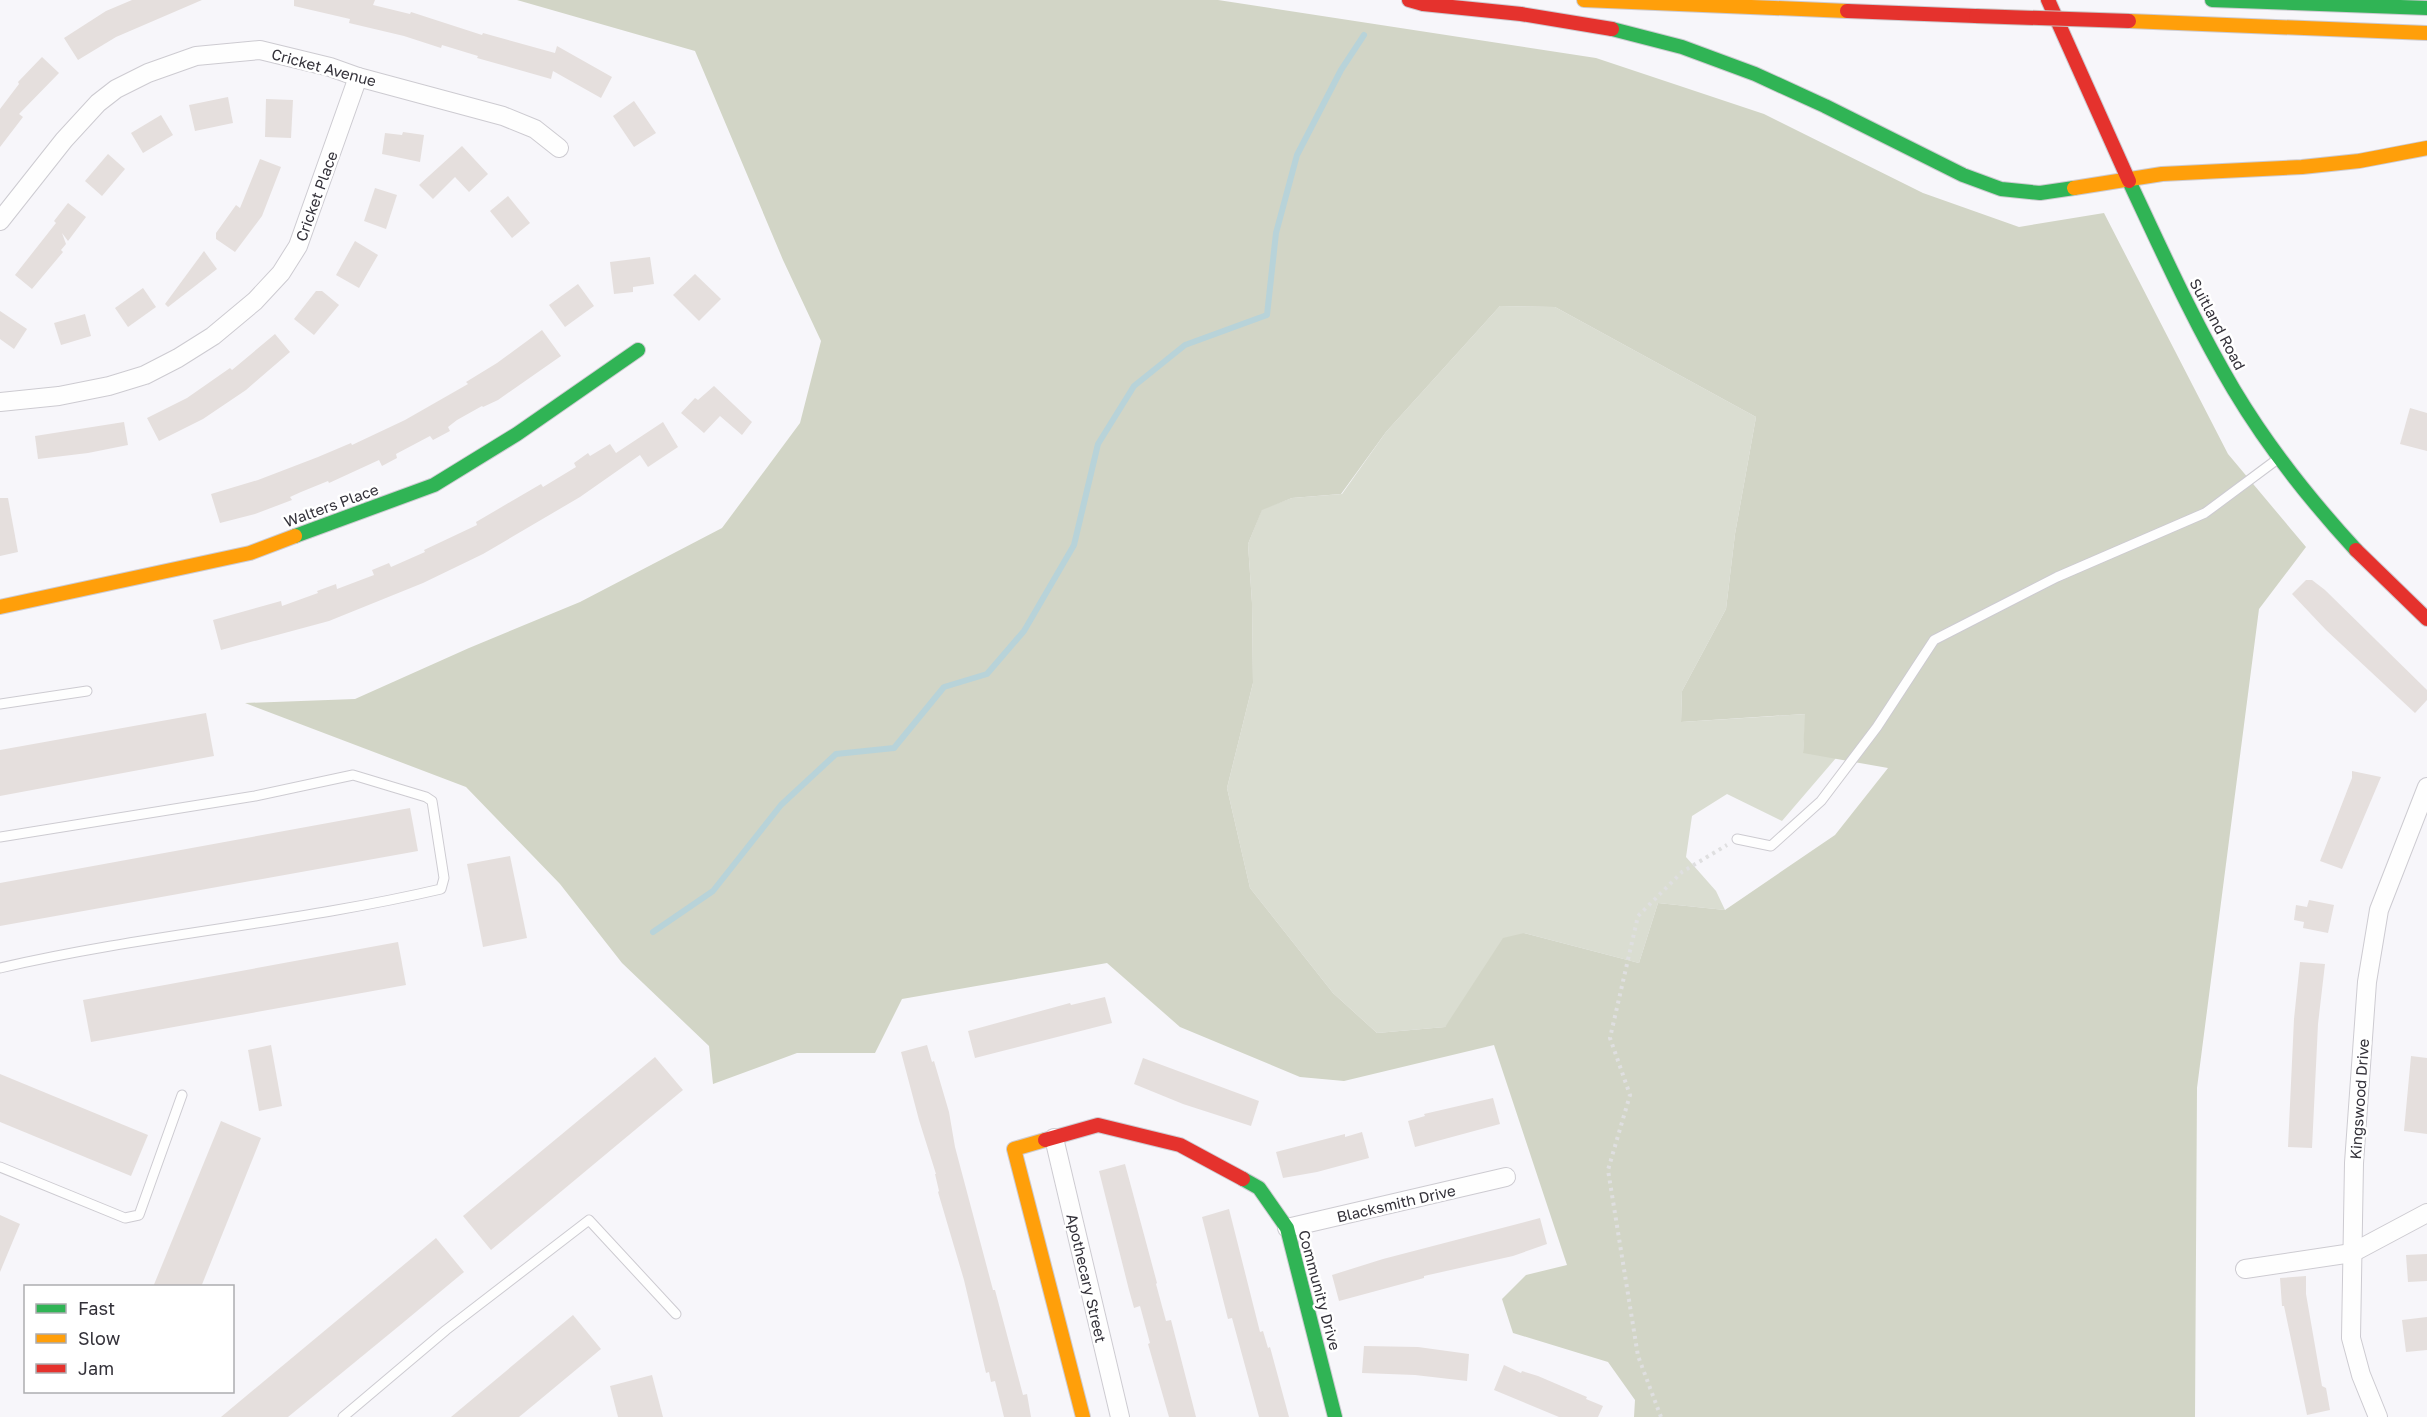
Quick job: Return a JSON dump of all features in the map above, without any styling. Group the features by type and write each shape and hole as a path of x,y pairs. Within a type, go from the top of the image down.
{"main road":[{"path":"1409,0 1423,4 1567,19 1625,31 1683,47 1777,83 1963,175 2001,189 2027,193 2191,171 2312,166 2359,161 2427,148"},
{"path":"1584,0 2427,33"},
{"name":"Suitland Road","path":"2048,0 2127,178 2216,359 2236,392 2281,457 2362,556 2427,619"},
{"path":"2212,0 2427,8"},
{"name":"Walters Place","path":"0,606 49,598 250,553 434,485 517,434 638,350"},
{"name":"Community Drive","path":"1083,1417 1014,1149 1098,1125 1180,1145 1259,1188 1287,1228 1335,1417"}],"street":[{"name":"Cricket Avenue","path":"0,221 63,140 98,104 116,89 148,73 196,56 260,50 330,67 358,77 503,116 535,129 559,148"},
{"name":"Cricket Place","path":"0,402 58,396 109,386 145,375 213,336 255,301 281,273 298,246 358,77"},
{"name":"Kingswood Drive","path":"2378,1417 2361,1375 2351,1338 2354,1162 2368,971 2379,910 2427,787"},
{"name":"Apothecary Street","path":"1054,1138 1120,1417"},
{"name":"Blacksmith Drive","path":"1287,1228 1506,1177"},
{"path":"2245,1269 2352,1253 2427,1214"}],"lane":[{"path":"1737,839 1771,846 1821,801 1876,727 1934,640 2057,577 2205,513 2281,457"},
{"path":"0,704 87,691"},
{"path":"0,837 255,796 353,775 426,797 432,801 444,878 441,889 425,893 68,952 0,968"},
{"path":"0,1167 125,1218 139,1215 182,1095"},
{"path":"343,1417 446,1330 589,1220 676,1314"}],"path":[{"path":"1661,1417 1638,1356 1608,1170 1630,1095 1610,1038 1638,916 1682,872 1737,839"}],"shaded area":[{"path":"517,0 1218,0 1596,58 1764,114 1923,193 2019,227 2104,213 2228,454 2306,547 2259,609 2197,1088 2195,1417 1634,1417 1635,1400 1608,1362 1513,1333 1502,1299 1526,1275 1567,1265 1494,1045 1344,1081 1300,1077 1180,1027 1107,963 902,999 875,1053 797,1053 713,1084 709,1046 622,963 560,884 466,787 245,703 355,699 580,602 722,528 800,423 821,341 783,260 695,51","holes":["1500,306 1555,307 1756,417 1735,534 1726,609 1682,691 1681,722 1805,714 1803,753 1888,768 1835,835 1725,910 1658,903 1639,963 1524,933 1503,938 1445,1027 1377,1033 1333,993 1250,888 1227,788 1253,683 1252,603 1248,544 1262,510 1292,498 1341,494 1386,432"]},
{"path":"1500,306 1555,307 1756,417 1735,534 1726,609 1682,691 1681,722 1806,714 1803,752 1836,758 1782,821 1727,794 1692,816 1686,857 1716,891 1725,910 1658,903 1639,963 1524,933 1445,1027 1377,1033 1333,993 1250,888 1227,788 1253,683 1252,603 1248,544 1262,509 1292,498 1342,494 1386,432"}],"building":[{"path":"132,0 202,0 116,37 78,60 64,38 106,11"},
{"path":"294,0 375,0 373,5 410,14 411,12 482,35 483,33 555,53 557,46 612,77 601,98 553,71 551,79 477,58 478,56 442,45 441,48 404,36 349,23 350,19 294,6"},
{"path":"42,57 59,73 19,114 23,117 0,147 0,109 19,84 18,82"},
{"path":"228,97 233,123 195,131 189,105"},
{"path":"266,99 293,100 291,138 265,137"},
{"path":"634,101 656,133 634,147 613,116"},
{"path":"161,115 173,135 143,153 131,133"},
{"path":"403,132 424,135 420,162 382,154 385,133 402,135"},
{"path":"462,146 488,174 469,192 455,177 433,199 419,185"},
{"path":"108,154 125,169 102,196 85,181"},
{"path":"260,159 281,167 262,216 235,252 216,239 216,233 236,205 240,208"},
{"path":"375,188 397,195 386,229 364,221"},
{"path":"508,196 530,223 512,238 490,211"},
{"path":"68,203 86,217 68,241 62,233 66,244 61,250 63,252 32,289 15,275 56,223 54,221"},
{"path":"355,241 378,255 359,288 336,275"},
{"path":"204,251 217,269 168,307 165,304"},
{"path":"650,257 654,284 633,287 633,292 614,294 610,262"},
{"path":"695,274 721,299 699,321 673,295"},
{"path":"578,284 594,306 565,327 549,305"},
{"path":"143,288 156,307 128,327 115,308"},
{"path":"316,291 322,291 339,305 314,335 294,319"},
{"path":"0,311 27,329 14,349 0,339"},
{"path":"85,314 91,336 61,345 54,323"},
{"path":"542,330 561,356 498,400 457,420 448,427 450,431 433,440 430,436 396,454 397,458 382,466 379,460 329,483 328,481 290,497 292,500 255,514 220,523 211,494 258,480 351,443 352,445 405,420 468,384 466,382 497,363"},
{"path":"275,334 290,352 246,390 203,419 159,441 147,418 187,398 230,368 232,370"},
{"path":"714,386 752,422 742,435 720,416 704,433 681,413 695,398 698,400"},
{"path":"2410,408 2427,413 2427,451 2400,444"},
{"path":"124,422 128,445 38,459 35,436"},
{"path":"663,422 678,447 648,467 640,455 580,497 483,554 423,583 329,621 221,650 213,620 281,601 282,606 336,584 337,589 374,575 372,570 389,563 391,567 477,525 476,522 541,484 543,487 576,467 574,463 588,453 590,456 610,444 616,453"},
{"path":"0,498 8,498 18,552 0,556"},
{"path":"2306,580 2312,580 2325,590 2427,690 2427,700 2415,713 2326,630 2292,594"},
{"path":"206,713 214,756 0,796 0,750"},
{"path":"2352,771 2381,777 2342,869 2320,861 2352,778"},
{"path":"410,808 418,851 0,926 0,883"},
{"path":"510,856 527,938 483,947 467,864"},
{"path":"2309,900 2334,905 2328,933 2303,928 2304,922 2294,920 2296,905 2307,907"},
{"path":"398,942 406,985 91,1042 83,1000"},
{"path":"2300,962 2325,964 2318,1024 2312,1148 2288,1147 2294,1019"},
{"path":"1105,997 1112,1023 975,1058 968,1031 1070,1003 1071,1005"},
{"path":"271,1045 282,1106 259,1111 248,1050"},
{"path":"927,1045 949,1112 955,1147 993,1290 995,1290 1023,1395 1027,1394 1031,1417 1004,1417 995,1381 991,1382 989,1372 986,1373 964,1280 938,1192 936,1174 901,1052"},
{"path":"2411,1056 2427,1058 2427,1134 2404,1131"},
{"path":"655,1057 683,1090 491,1250 463,1216"},
{"path":"1143,1058 1259,1101 1251,1126 1183,1104 1134,1084"},
{"path":"0,1074 148,1135 131,1176 0,1122"},
{"path":"1493,1098 1500,1124 1415,1147 1408,1121 1425,1116 1424,1114"},
{"path":"221,1121 261,1138 202,1285 154,1285"},
{"path":"1362,1132 1369,1158 1317,1172 1283,1178 1276,1152 1345,1134 1345,1137"},
{"path":"1125,1164 1166,1321 1171,1320 1196,1417 1169,1417 1148,1344 1150,1343 1140,1306 1134,1308 1099,1171"},
{"path":"1229,1209 1260,1332 1263,1331 1268,1348 1270,1347 1289,1417 1259,1417 1232,1318 1228,1319 1202,1217"},
{"path":"0,1215 20,1224 0,1272"},
{"path":"1540,1218 1547,1244 1513,1256 1424,1276 1424,1278 1339,1301 1332,1275 1383,1259"},
{"path":"436,1238 464,1272 288,1417 221,1417"},
{"path":"2427,1254 2427,1281 2408,1282 2406,1255"},
{"path":"2306,1276 2306,1294 2322,1386 2326,1388 2330,1410 2307,1415 2284,1306 2282,1306 2280,1278"},
{"path":"573,1315 601,1349 519,1417 451,1417"},
{"path":"2427,1317 2427,1350 2406,1352 2402,1320"},
{"path":"1364,1346 1418,1347 1469,1354 1467,1381 1415,1375 1362,1373"},
{"path":"1504,1365 1521,1373 1522,1371 1538,1376 1587,1397 1586,1399 1603,1406 1598,1417 1559,1417 1494,1390"},
{"path":"652,1375 663,1417 618,1417 610,1386"}],"waterway":[{"path":"653,932 713,891 781,805 836,754 894,748 944,687 987,674 1024,631 1074,545 1098,444 1134,386 1185,345 1267,315 1276,233 1297,155 1341,70 1364,35"}],"traffic: fast":[{"path":"2212,0 2427,8"},
{"path":"1612,29 1682,47 1755,74 1963,175 2001,189 2040,193 2074,188"},
{"path":"2129,181 2192,313 2234,390 2291,473 2356,550"},
{"path":"295,536 434,485 517,434 638,350"},
{"path":"1243,1179 1259,1188 1287,1228 1335,1417"}],"traffic: slow":[{"path":"1584,0 1847,11"},
{"path":"2129,21 2427,33"},
{"path":"2074,188 2162,174 2302,167 2359,161 2427,148"},
{"path":"0,607 250,553 295,536"},
{"path":"1045,1140 1014,1149 1083,1417"}],"traffic: jam":[{"path":"1409,0 1423,4 1521,14 1612,29"},
{"path":"2048,0 2129,181"},
{"path":"1847,11 1976,16"},
{"path":"1976,16 2129,21"},
{"path":"2356,550 2427,619"},
{"path":"1045,1140 1098,1125 1180,1145 1243,1179"}]}
